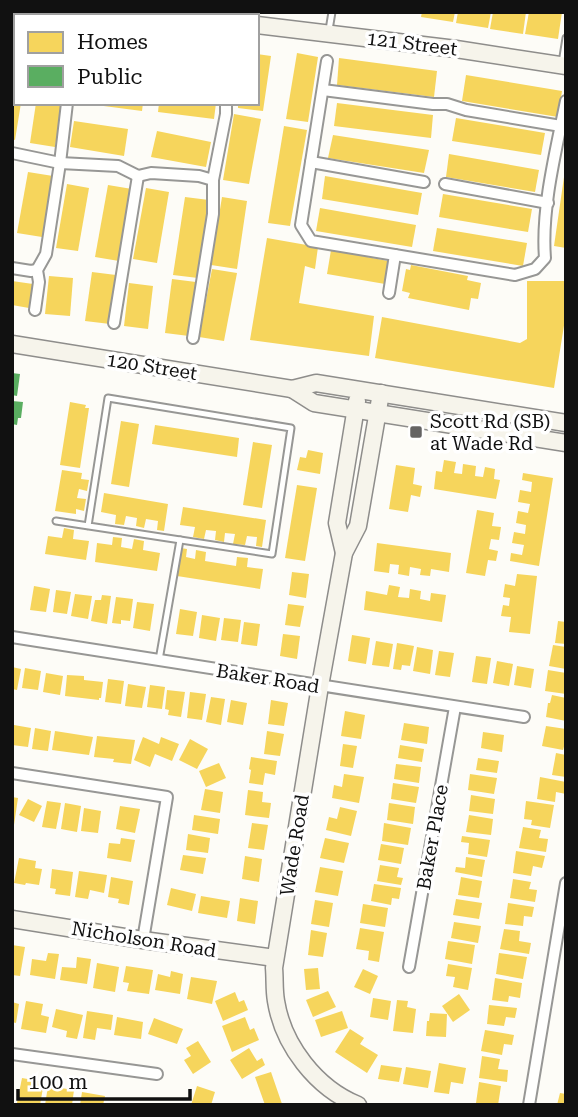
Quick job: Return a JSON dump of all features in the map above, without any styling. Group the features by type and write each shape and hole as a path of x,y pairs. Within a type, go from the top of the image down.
{"street":[{"name":"121 Street","path":"259,25 456,49 564,66"},
{"path":"327,61 300,225 311,241 514,275 534,269 545,258 548,203 566,101"},
{"path":"323,90 447,104 466,110 561,126"},
{"path":"35,310 39,282 37,270 46,254 67,105"},
{"path":"193,338 213,215 213,180 226,105"},
{"path":"12,153 60,163 118,166 138,176 151,173 199,176 213,180"},
{"path":"311,162 424,181"},
{"path":"114,323 138,176"},
{"path":"445,184 548,203"},
{"path":"389,293 395,255"},
{"path":"12,268 37,270"},
{"name":"120 Street","path":"12,344 292,388 316,383 566,423"},
{"name":"120 Street","path":"292,388 314,403 566,443"},
{"name":"Wade Road","path":"344,553 337,523 359,390"},
{"name":"Wade Road","path":"358,1105 332,1090 301,1059 284,1030 276,1001 274,968 344,553 358,526 381,393"},
{"name":"Baker Road","path":"12,637 524,718"},
{"name":"Baker Place","path":"409,967 455,707"},
{"path":"12,773 167,797 142,940"},
{"path":"528,1105 566,883"},
{"name":"Nicholson Road","path":"12,919 275,958"},
{"path":"12,1054 157,1074"}],"lane":[{"path":"329,33 332,12"},
{"path":"564,66 566,38"},
{"path":"56,521 88,526 272,554 291,428 108,398 88,526"},
{"path":"159,660 180,540"}],"building: Homes":[{"path":"422,12 455,12 453,22 421,17"},
{"path":"458,12 491,12 488,28 456,23"},
{"path":"493,12 526,12 523,34 490,29"},
{"path":"529,12 562,12 558,39 525,34"},
{"path":"12,21 14,21 14,65"},
{"path":"297,53 318,57 308,122 286,119"},
{"path":"259,54 271,56 263,111 238,108 238,105 259,105"},
{"path":"339,58 437,71 434,97 337,85"},
{"path":"12,71 14,105 21,105 15,140 12,139"},
{"path":"466,75 562,91 558,117 462,101"},
{"path":"337,103 433,115 431,138 334,126"},
{"path":"36,105 62,105 55,147 30,143"},
{"path":"96,105 143,105 142,111"},
{"path":"159,105 216,105 214,119 158,112"},
{"path":"234,114 261,119 249,184 223,180"},
{"path":"456,118 545,133 541,155 452,141"},
{"path":"74,121 128,129 124,156 70,147"},
{"path":"284,126 307,130 290,226 268,223"},
{"path":"157,131 211,142 206,167 151,157"},
{"path":"333,135 429,150 424,173 328,158"},
{"path":"449,154 539,170 535,192 446,177"},
{"path":"28,172 53,176 42,237 17,233"},
{"path":"325,176 422,193 418,215 322,199"},
{"path":"566,177 566,248 554,246"},
{"path":"67,184 89,188 78,251 56,248"},
{"path":"108,185 132,189 119,261 95,257"},
{"path":"146,188 169,192 157,263 133,259"},
{"path":"443,194 532,209 528,232 439,217"},
{"path":"185,197 209,200 198,278 173,275"},
{"path":"222,197 247,201 237,269 211,265"},
{"path":"320,208 416,225 412,247 316,231"},
{"path":"437,228 527,243 523,266 433,251"},
{"path":"267,238 318,247 315,269 305,266 299,303 374,316 369,356 250,340"},
{"path":"331,250 388,261 385,284 327,274"},
{"path":"411,265 468,276 467,280 481,283 478,299 471,298 469,310 408,298 410,293 402,291 406,269 410,270"},
{"path":"212,269 237,273 224,341 199,337"},
{"path":"92,272 116,275 110,324 85,321"},
{"path":"49,276 73,278 70,316 45,314"},
{"path":"172,279 196,282 189,336 165,333"},
{"path":"12,281 33,284 29,308 12,305"},
{"path":"527,281 566,281 566,313 554,388 375,358 382,317 520,343 527,339"},
{"path":"129,283 153,286 148,329 124,326"},
{"path":"70,402 89,408 80,468 60,465"},
{"path":"121,421 139,424 129,487 111,484"},
{"path":"155,425 239,438 237,457 152,444"},
{"path":"253,442 272,445 262,508 243,505"},
{"path":"308,450 323,453 320,474 297,470 300,457 306,458"},
{"path":"444,460 456,462 454,473 462,474 463,464 476,466 475,476 483,477 485,467 495,469 494,479 500,480 496,499 434,489 436,471 442,472"},
{"path":"396,465 415,468 413,484 422,486 420,497 411,495 408,512 389,509"},
{"path":"62,470 82,473 81,479 89,480 87,491 79,489 77,498 86,499 84,511 76,509 76,514 55,511"},
{"path":"523,473 553,478 539,566 510,561 511,553 522,555 524,545 512,543 514,532 525,534 526,525 516,523 518,511 528,513 530,504 518,502 520,490 531,492 532,482 522,480"},
{"path":"297,485 317,488 305,561 285,558"},
{"path":"104,493 168,504 164,531 157,530 158,521 146,519 144,528 136,526 137,518 126,516 124,525 115,524 116,515 101,512"},
{"path":"183,507 266,520 262,547 256,546 257,537 247,536 245,545 233,544 235,534 225,533 224,542 215,540 216,531 206,530 204,539 193,537 195,527 180,525"},
{"path":"477,510 494,513 492,526 501,527 499,540 491,539 489,549 498,551 496,561 488,560 485,576 466,573"},
{"path":"64,528 74,530 73,539 89,541 86,560 45,554 48,536 62,538"},
{"path":"113,537 122,538 121,547 132,549 134,539 144,541 143,550 160,553 157,571 95,562 97,543 112,545"},
{"path":"377,543 451,553 449,572 431,569 430,576 420,575 421,569 410,567 409,576 398,574 399,565 390,564 389,573 374,571"},
{"path":"181,548 187,549 186,557 195,559 196,550 206,552 205,561 236,566 237,557 248,558 247,567 263,569 260,589 177,576"},
{"path":"292,572 309,574 306,598 289,595"},
{"path":"517,574 537,576 530,634 509,632 511,617 501,616 503,605 509,606 510,598 503,597 505,584 515,586"},
{"path":"389,585 400,587 398,597 409,598 410,589 421,591 420,599 430,601 431,593 446,595 442,622 364,610 366,591 387,595"},
{"path":"34,586 50,589 46,612 30,610"},
{"path":"56,590 71,592 67,614 53,612"},
{"path":"75,594 92,596 88,619 71,616"},
{"path":"102,595 111,596 107,624 91,621 95,600 101,600"},
{"path":"116,597 133,599 130,621 112,623"},
{"path":"137,602 154,604 150,631 133,628"},
{"path":"288,604 304,606 300,627 285,625"},
{"path":"180,609 197,612 193,636 176,634"},
{"path":"202,615 220,618 216,641 199,638"},
{"path":"224,618 241,620 238,642 221,640"},
{"path":"558,621 566,622 566,644 555,643"},
{"path":"244,622 260,624 257,646 241,644"},
{"path":"283,634 300,636 297,659 280,656"},
{"path":"352,635 370,638 366,664 348,661"},
{"path":"376,641 393,644 389,667 372,665"},
{"path":"397,643 414,646 410,666 402,665 401,670 393,669"},
{"path":"553,645 566,647 566,669 549,666"},
{"path":"417,647 433,650 430,674 413,671"},
{"path":"439,651 454,653 450,677 435,675"},
{"path":"476,656 491,658 487,684 472,682"},
{"path":"497,661 513,664 509,686 493,683"},
{"path":"517,666 534,669 531,688 514,685"},
{"path":"12,667 21,669 17,690 12,689"},
{"path":"25,668 41,671 38,690 22,688"},
{"path":"548,670 566,673 566,694 545,691"},
{"path":"46,673 63,676 60,695 43,692"},
{"path":"67,675 84,676 84,680 103,682 101,698 99,700 65,696"},
{"path":"108,679 124,681 121,704 105,702"},
{"path":"128,684 146,687 142,708 125,706"},
{"path":"150,685 165,687 162,709 147,707"},
{"path":"167,690 185,692 181,717 168,715 169,710 165,709"},
{"path":"190,692 206,694 202,720 187,718"},
{"path":"552,695 566,698 566,721 546,717"},
{"path":"211,697 225,699 221,725 206,722"},
{"path":"231,700 247,703 243,725 227,722"},
{"path":"271,700 288,703 284,726 268,724"},
{"path":"345,711 365,715 361,739 341,736"},
{"path":"404,723 429,727 427,744 401,740"},
{"path":"14,725 31,728 28,747 12,745"},
{"path":"546,726 566,729 563,750 542,746"},
{"path":"35,728 51,731 48,751 32,749"},
{"path":"55,731 93,737 89,755 52,750"},
{"path":"267,731 284,734 280,756 264,754"},
{"path":"483,732 504,735 502,752 481,748"},
{"path":"97,736 135,740 131,764 94,757"},
{"path":"143,737 159,744 161,737 179,744 172,761 155,754 150,767 134,760"},
{"path":"190,739 208,749 197,769 179,760"},
{"path":"343,744 357,746 353,768 340,766"},
{"path":"400,745 424,749 422,762 398,758"},
{"path":"556,753 566,755 566,777 552,775"},
{"path":"251,757 277,761 275,775 265,773 263,785 249,783"},
{"path":"478,758 499,761 497,773 476,770"},
{"path":"219,763 226,778 206,787 199,771"},
{"path":"396,764 421,767 419,783 394,779"},
{"path":"344,774 364,777 359,803 332,798 334,785 342,787"},
{"path":"470,774 497,778 494,794 468,790"},
{"path":"540,777 566,782 566,794 556,792 555,802 537,799"},
{"path":"393,783 419,787 416,803 391,799"},
{"path":"205,789 223,792 220,813 201,810"},
{"path":"248,790 263,792 262,802 271,803 269,818 245,815"},
{"path":"471,795 495,799 493,814 469,811"},
{"path":"12,797 18,798 14,825 12,825"},
{"path":"28,799 42,806 34,822 19,815"},
{"path":"47,801 61,803 56,829 42,827"},
{"path":"526,801 554,805 550,828 531,825 532,820 524,819"},
{"path":"65,803 81,806 77,832 61,829"},
{"path":"389,803 415,807 413,824 387,820"},
{"path":"120,806 140,809 135,833 116,829"},
{"path":"340,807 357,811 351,836 326,830 329,817 337,819"},
{"path":"84,808 101,811 98,833 81,831"},
{"path":"194,815 220,819 218,834 192,830"},
{"path":"469,815 493,819 491,835 466,832"},
{"path":"252,823 268,825 264,850 248,848"},
{"path":"384,823 411,828 408,845 382,841"},
{"path":"523,827 541,830 539,838 548,839 546,852 519,848"},
{"path":"188,834 210,838 208,853 186,850"},
{"path":"462,836 490,840 487,857 468,854 469,843 461,842"},
{"path":"121,838 135,840 131,862 107,858 109,843 120,844"},
{"path":"325,838 349,843 344,863 320,858"},
{"path":"381,844 404,848 401,864 378,860"},
{"path":"516,851 545,856 542,868 533,866 531,876 513,873"},
{"path":"183,855 206,858 203,874 180,870"},
{"path":"245,856 262,859 259,882 242,879"},
{"path":"466,857 485,860 482,877 455,872 456,867 465,868"},
{"path":"19,858 36,861 35,868 42,869 39,885 14,883"},
{"path":"380,865 399,868 397,877 403,878 401,885 377,881"},
{"path":"320,867 343,871 338,896 315,892"},
{"path":"52,869 73,872 70,896 55,894 56,889 50,888"},
{"path":"79,871 107,875 104,893 90,890 88,899 75,897"},
{"path":"111,877 133,881 129,905 108,897"},
{"path":"461,877 482,881 479,898 458,895"},
{"path":"513,879 531,882 529,889 537,890 535,902 510,898"},
{"path":"374,884 401,888 399,899 392,898 391,905 371,901"},
{"path":"171,888 196,894 192,911 167,905"},
{"path":"201,896 230,901 227,918 198,913"},
{"path":"240,898 258,901 255,924 237,921"},
{"path":"456,899 482,903 479,919 453,915"},
{"path":"315,900 333,903 329,927 311,924"},
{"path":"508,903 534,907 532,917 524,916 523,926 505,924"},
{"path":"363,904 388,908 385,927 360,923"},
{"path":"454,922 481,926 478,943 451,938"},
{"path":"360,928 384,932 379,962 368,960 369,951 356,949"},
{"path":"504,929 520,931 519,941 531,943 529,954 500,949"},
{"path":"311,930 327,933 323,957 308,955"},
{"path":"448,941 475,945 472,964 445,959"},
{"path":"12,945 25,947 20,976 12,975"},
{"path":"48,953 59,954 55,979 30,975 32,959 46,961"},
{"path":"499,953 527,957 523,979 496,974"},
{"path":"77,957 91,959 87,984 60,980 62,967 76,968"},
{"path":"97,963 119,967 115,992 93,988"},
{"path":"448,964 472,968 468,990 453,987 455,977 446,976"},
{"path":"126,966 153,970 149,994 127,991 129,983 123,982"},
{"path":"318,968 320,989 306,990 304,969"},
{"path":"363,969 378,976 370,994 354,987"},
{"path":"171,971 183,974 180,994 155,990 158,974 170,977"},
{"path":"191,977 217,981 212,1004 187,999"},
{"path":"495,978 522,983 520,998 509,996 508,1002 492,1000"},
{"path":"328,991 336,1007 313,1017 306,1000"},
{"path":"235,992 239,1002 244,1000 248,1010 223,1021 215,1001"},
{"path":"459,994 470,1010 453,1022 442,1006"},
{"path":"373,998 391,1001 388,1020 370,1017"},
{"path":"397,1000 408,1001 407,1007 416,1009 413,1033 393,1031"},
{"path":"26,1001 43,1004 41,1015 49,1017 46,1033 21,1029"},
{"path":"12,1002 19,1004 16,1023 12,1022"},
{"path":"489,1005 517,1008 515,1018 506,1017 504,1026 487,1024"},
{"path":"56,1009 83,1015 77,1039 66,1037 67,1031 52,1027"},
{"path":"87,1011 113,1015 111,1030 97,1028 95,1040 83,1038"},
{"path":"342,1011 348,1028 321,1037 315,1020"},
{"path":"430,1013 447,1014 446,1037 426,1036"},
{"path":"117,1017 143,1022 141,1039 114,1035"},
{"path":"245,1017 250,1030 254,1028 259,1040 232,1052 222,1026"},
{"path":"154,1018 183,1029 177,1044 148,1034"},
{"path":"350,1029 364,1038 360,1044 378,1055 367,1073 335,1052"},
{"path":"485,1030 514,1035 512,1045 504,1044 502,1055 481,1051"},
{"path":"198,1041 211,1062 193,1074 184,1060 191,1056 186,1048"},
{"path":"249,1048 257,1061 262,1058 265,1065 242,1079 230,1060"},
{"path":"482,1056 500,1059 498,1069 508,1070 507,1082 479,1078"},
{"path":"439,1063 466,1068 463,1084 451,1082 449,1094 434,1092"},
{"path":"381,1065 402,1068 399,1082 378,1079"},
{"path":"406,1067 431,1071 428,1088 403,1084"},
{"path":"271,1072 282,1104 279,1105 265,1105 255,1077"},
{"path":"22,1078 44,1082 40,1105 17,1103"},
{"path":"479,1082 501,1086 498,1105 476,1103"},
{"path":"48,1086 74,1090 72,1105 45,1105"},
{"path":"197,1086 215,1092 211,1105 191,1105"},
{"path":"82,1092 105,1096 103,1105 80,1105"},
{"path":"560,1093 566,1094 566,1105 557,1105"}],"building: Public":[{"path":"12,373 20,374 17,396 12,395"},
{"path":"12,401 23,402 21,418 18,418 17,425 12,424"}],"place":[{"name":"Scott Rd (SB) at Wade Rd","path":"416,432"}]}
